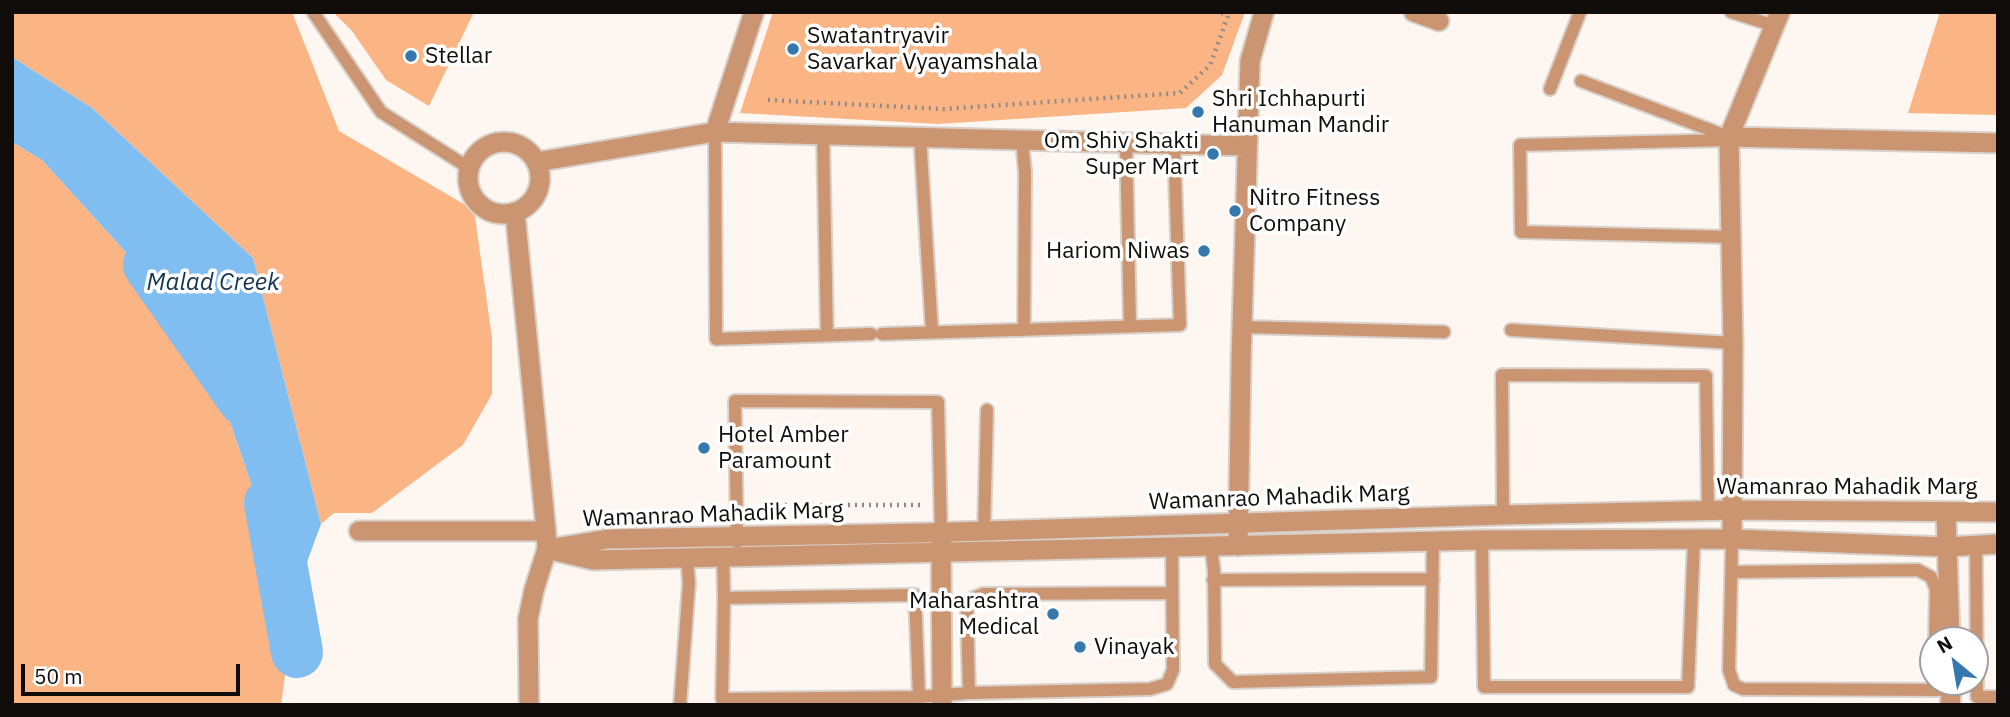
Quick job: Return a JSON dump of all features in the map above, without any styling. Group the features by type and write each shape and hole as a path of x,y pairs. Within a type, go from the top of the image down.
{"street":[{"path":"715,132 754,12"},
{"path":"1238,546 1250,61 1264,12"},
{"path":"1414,12 1439,21"},
{"path":"1732,539 1733,343 1729,139 1777,19"},
{"path":"536,163 715,132 1247,146"},
{"path":"1729,139 1998,144"},
{"path":"501,142 517,145 526,149 536,163 540,178 530,203 515,212 499,214 490,212 475,201 467,177 469,168 484,148 501,142"},
{"path":"515,212 546,540 528,619 530,705"},
{"name":"Wamanrao Mahadik Marg","path":"546,540 984,531 1708,510 1998,512"},
{"path":"1946,513 1950,626"},
{"path":"359,531 546,540"},
{"path":"941,532 942,700"},
{"name":"Wamanrao Mahadik Marg","path":"546,540 593,560 1482,540 1732,539 1947,547 1998,544"}],"lane":[{"path":"313,12 381,112 469,168"},
{"path":"1550,89 1580,12"},
{"path":"1731,12 1777,19"},
{"path":"1581,81 1729,139"},
{"path":"715,132 716,339 1180,325 1174,145"},
{"path":"823,134 827,335"},
{"path":"920,136 932,332"},
{"path":"1022,139 1024,330"},
{"path":"1729,139 1520,145 1521,232 1731,237"},
{"path":"1126,142 1130,327"},
{"path":"1242,327 1444,332"},
{"path":"1511,330 1733,343"},
{"path":"1503,515 1502,375 1706,376 1708,510"},
{"path":"941,532 938,402 735,401 737,536 730,556 724,598 722,699 919,697 942,700 969,693 1150,689 1167,684 1173,670 1172,548"},
{"path":"984,531 987,410"},
{"path":"1482,540 1484,687 1688,687 1694,539"},
{"path":"1732,539 1729,670 1734,685 1743,689 1919,690"},
{"path":"1212,545 1215,664 1233,682 1431,677 1433,541"},
{"path":"1976,546 1977,696 1998,697"},
{"path":"680,705 689,583 687,559"},
{"path":"1732,572 1918,570 1931,577 1936,589 1935,626"},
{"path":"1213,580 1433,579"},
{"path":"969,693 967,611 971,599 983,594 1172,593"},
{"path":"724,598 915,595 919,697"}],"path":[{"path":"768,100 943,109 1180,93 1210,65 1228,16 1220,12"},
{"path":"764,505 924,505"}],"shaded area":[{"path":"12,12 292,12 339,131 474,210 492,338 492,394 463,445 372,513 334,513 321,524 253,258 92,108 12,57"},
{"name":"Stellar","path":"333,12 474,12 429,106 386,80 352,31"},
{"path":"773,12 1245,12 1222,75 1186,108 938,124 740,113"},
{"path":"1940,12 1998,12 1998,115 1908,113"},
{"path":"12,142 42,160 200,334 292,603 292,625 281,705 12,705"}],"water":[{"name":"Malad Creek","path":"12,57 92,108 253,258 321,524 292,603 200,334 42,160 12,142"}],"waterway":[{"path":"149,265 244,400"},
{"path":"270,503 297,652"}],"place":[{"name":"Swatantryavir Savarkar Vyayamshala","path":"793,49"},
{"name":"Stellar","path":"411,56"},
{"name":"Shri Ichhapurti Hanuman Mandir","path":"1198,112"},
{"name":"Om Shiv Shakti Super Mart","path":"1213,154"},
{"name":"Nitro Fitness Company","path":"1235,211"},
{"name":"Hariom Niwas","path":"1204,251"},
{"name":"Hotel Amber Paramount","path":"704,448"},
{"name":"Maharashtra Medical","path":"1053,614"},
{"name":"Vinayak","path":"1080,647"}]}
